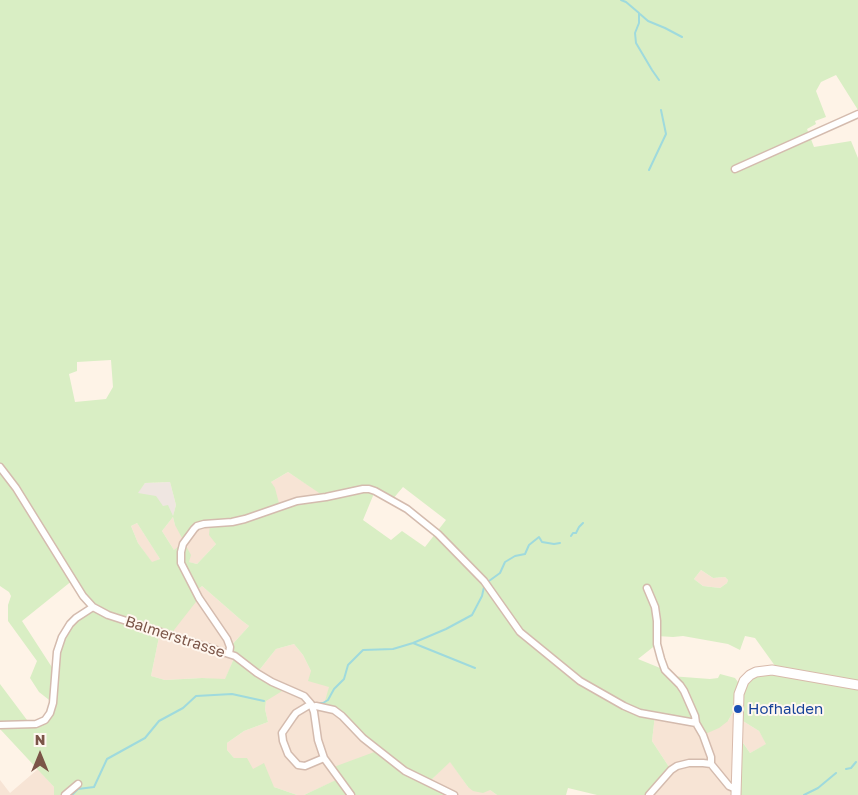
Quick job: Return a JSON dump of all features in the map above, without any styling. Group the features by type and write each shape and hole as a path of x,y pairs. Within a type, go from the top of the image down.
{"street":[{"path":"735,169 858,114"},
{"name":"Balmerstrasse","path":"0,467 16,488 83,596 93,607 108,615 239,658 257,673 272,682 304,696 312,706"},
{"path":"229,654 230,647 227,639 199,598 181,563 183,544 194,529 204,524 245,520 297,501 369,489 392,500 421,519 438,534 484,581 520,632 580,681 640,713 696,723"},
{"path":"647,588 655,607 657,644 665,670 680,684 684,691 695,716 696,723 703,735 712,764 736,792"},
{"path":"0,725 36,724 44,720 50,713 53,703 57,652 62,637 76,618 93,607"},
{"path":"736,792 739,694 741,686 750,675 756,672 772,670 858,685"},
{"path":"312,706 316,718 318,740 324,758 351,795"},
{"path":"324,758 305,766 298,766 288,754 283,741 282,733 292,717 296,713 312,706 334,710 363,738 404,771 454,795"},
{"path":"649,795 676,766 703,762 712,764"},
{"path":"65,795 78,784"}],"shaded area":[{"path":"288,472 326,497 280,507 271,482"},
{"path":"170,482 176,505 173,517 163,506 137,493 145,483"},
{"path":"173,517 175,525 197,526 210,523 216,544 197,564 188,562 174,550 162,531"},
{"path":"137,523 160,559 152,563 138,543 131,526"},
{"path":"701,570 713,578 725,577 728,580 727,583 720,588 703,586 694,579"},
{"path":"202,586 249,626 230,647 235,656 225,680 202,678 165,680 151,676 160,632 172,636 173,630 195,591"},
{"path":"294,644 303,655 311,671 329,687 334,710 378,750 339,779 304,795 297,795 274,787 234,758 227,750 227,743 244,731 268,722 265,709 266,701 257,673 276,649"},
{"path":"735,708 738,718 759,731 767,744 750,753 738,735 736,795 649,795 671,770 652,741 655,715 728,721"},
{"path":"450,761 468,787 490,790 497,795 454,795 429,782"},
{"path":"38,769 54,787 54,795 0,795 0,780 10,793"}],"green space":[{"path":"0,0 858,0 858,110 836,75 821,82 816,91 826,117 815,121 816,124 807,129 814,147 851,141 858,158 858,795 736,795 737,734 750,753 766,744 759,731 738,718 735,708 728,721 719,728 703,735 699,727 655,715 652,741 671,770 649,795 597,795 568,788 566,795 497,795 490,790 483,793 473,791 468,787 450,762 429,782 454,795 304,795 338,779 331,768 377,751 342,716 323,708 329,687 308,681 311,671 303,655 294,644 276,649 257,673 287,688 266,701 265,709 268,722 244,731 227,743 227,750 234,758 247,758 253,769 264,763 274,787 297,795 54,795 54,787 0,729 0,684 30,724 45,720 53,703 39,692 30,678 37,661 8,621 8,605 11,596 9,592 0,586","holes":["111,360 113,387 106,399 75,402 69,374 77,371 77,362","288,472 325,497 280,507 275,488 271,482","170,482 176,505 173,516 168,505 163,506 156,496 138,493 145,483","403,487 446,520 425,547 402,531 391,540 363,520 375,491 392,500","173,517 182,538 187,538 197,526 210,524 209,535 216,544 197,564 189,562 191,555 186,546 182,544 174,550 162,531","137,523 160,559 152,562 138,543 131,526","701,570 713,578 725,577 728,580 720,588 703,586 694,579","73,580 92,607 70,624 57,652 55,672 22,621","202,586 249,626 230,647 229,654 235,656 225,679 165,680 151,676 160,632 172,636 174,630 199,598 196,591","657,636 683,636 728,644 740,650 745,636 755,638 778,670 750,675 741,686 735,678 720,674 718,678 710,679 670,676 665,670 638,659 657,644"]}],"waterway":[{"path":"621,0 639,13 639,23 635,33 636,43 659,80"},
{"path":"640,14 648,21 682,37"},
{"path":"649,170 666,134 661,110"},
{"path":"571,536 573,533 576,533 583,523"},
{"path":"489,581 500,573 505,562 515,556 525,554 529,545 539,537 542,542 560,543"},
{"path":"318,703 328,700 334,689 344,679 348,665 363,650 393,649 446,629 472,615 482,596 484,587"},
{"path":"413,643 475,668"},
{"path":"72,795 78,789 94,787 107,759 145,738 159,721 183,708 196,696 232,694 264,701"},
{"path":"846,769 851,768 856,762"},
{"path":"804,795 818,788 836,773"}],"place":[{"name":"Hofhalden","path":"738,709"}]}
